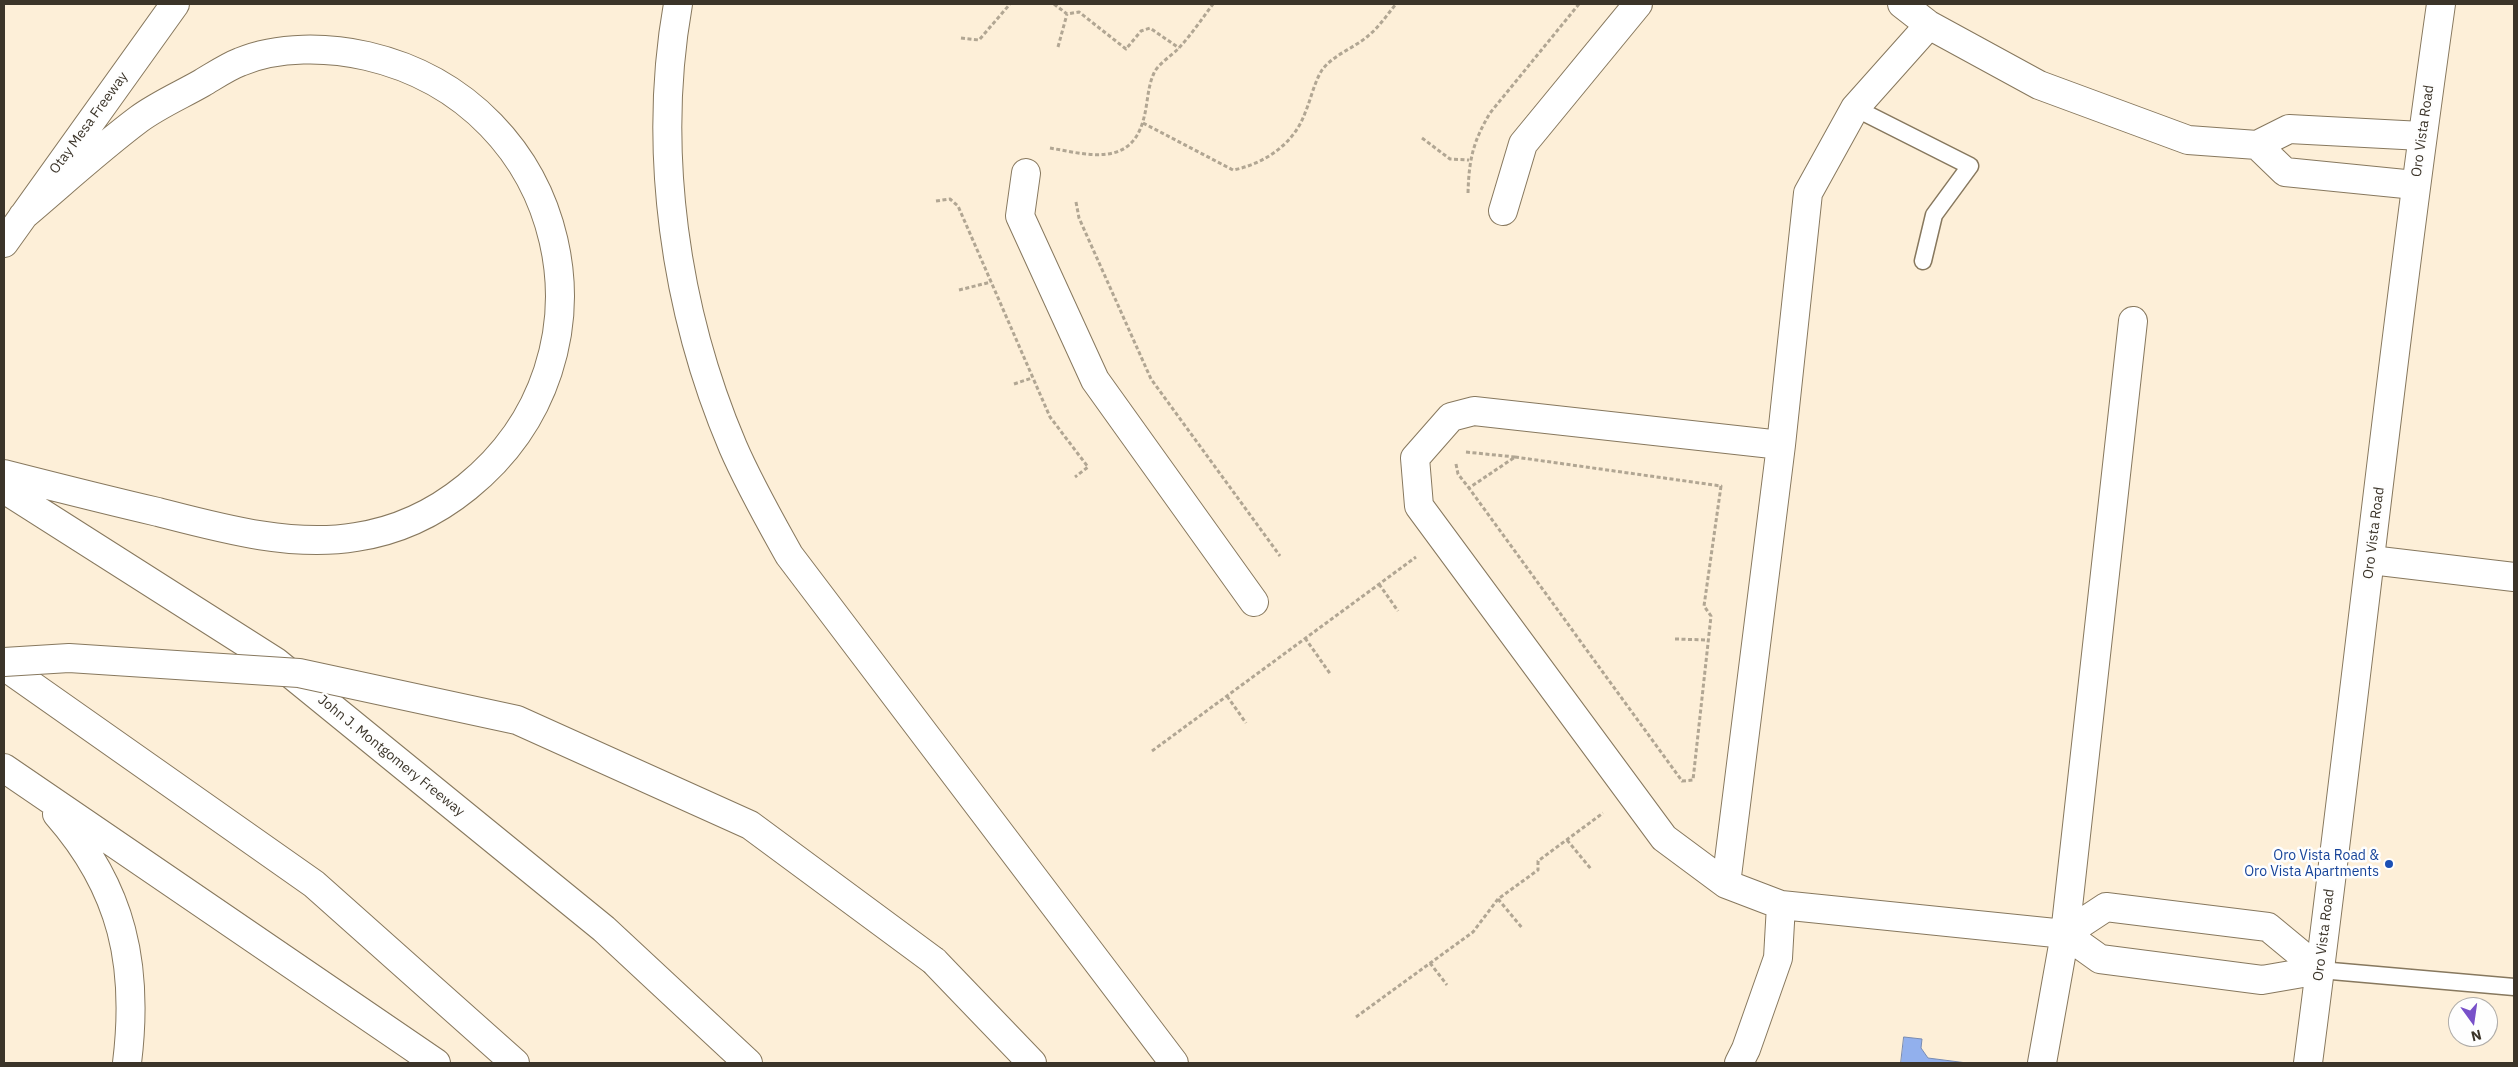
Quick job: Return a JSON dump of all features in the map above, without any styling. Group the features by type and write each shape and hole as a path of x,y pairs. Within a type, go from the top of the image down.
{"main road":[{"name":"Otay Mesa Freeway","path":"4,242 175,4"},
{"path":"678,4 671,73 669,130 672,205 682,271 694,330 712,389 733,446 759,501 789,555 1174,1063"},
{"path":"1503,211 1523,144 1638,4"},
{"path":"1902,4 1929,25 2039,85 2188,140 2257,145 2289,129 2422,136"},
{"name":"Oro Vista Road","path":"2308,1063 2371,560 2415,185 2441,4"},
{"path":"1726,884 1781,445 1808,193 1855,108 1929,25"},
{"path":"4,474 233,531 322,541 358,537 392,528 425,514 456,496 484,473 508,447 528,418 544,385 554,351 560,316 561,280 556,245 546,211 530,176 510,145 484,117 456,94 423,75 388,61 352,53 314,50 276,53 240,62 142,117 23,216"},
{"path":"2257,145 2285,172 2415,185"},
{"path":"1026,173 1020,216 1094,380 1254,602"},
{"path":"2042,1063 2066,934 2133,321"},
{"path":"1781,445 1474,411 1451,417 1415,458 1419,506 1664,838 1726,884 1781,905 2066,934 2100,959 2262,980 2320,970"},
{"name":"John J. Montgomery Freeway","path":"4,489 276,662 604,929 748,1063"},
{"path":"2371,560 2514,577"},
{"path":"4,662 69,658 299,674 517,720 750,826 934,961 1032,1063"},
{"path":"4,666 314,884 515,1063"},
{"path":"10,771 47,802 74,832 96,866 114,903 125,942 132,983 132,1024 127,1063"},
{"path":"10,771 436,1063"},
{"path":"1739,1063 1746,1049 1778,958 1781,905"},
{"path":"2066,934 2106,907 2268,927 2320,970"}],"lane":[{"path":"1855,108 1970,166 1934,215 1923,261"},
{"path":"2320,970 2514,988"}],"path":[{"path":"961,38 979,40 1010,4"},
{"path":"1054,4 1067,14 1080,12 1126,49 1141,31 1150,28 1179,48"},
{"path":"1048,148 1102,156 1116,154 1135,138 1143,123 1150,83 1155,70 1179,48 1213,4"},
{"path":"1143,123 1233,170 1258,164 1276,152 1296,130 1305,115 1323,69 1343,52 1367,37 1396,4"},
{"path":"1468,193 1469,160 1480,128 1490,113 1579,4"},
{"path":"1058,47 1067,14"},
{"path":"1422,138 1450,159 1469,160"},
{"path":"936,201 950,199 958,206 1050,417 1088,467 1075,477"},
{"path":"1076,202 1079,218 1151,379 1280,556"},
{"path":"959,290 991,282"},
{"path":"1014,384 1032,378"},
{"path":"1467,452 1515,457 1721,486 1704,606 1711,616 1710,640 1693,780 1682,781 1458,474 1455,465 1459,456 1467,452"},
{"path":"1469,488 1515,457"},
{"path":"1152,751 1417,556"},
{"path":"1379,584 1398,611"},
{"path":"1305,638 1331,675"},
{"path":"1675,639 1710,640"},
{"path":"1227,696 1246,723"},
{"path":"1356,1017 1473,932 1498,898 1538,870 1538,861 1606,811"},
{"path":"1568,840 1591,869"},
{"path":"1498,898 1523,929"},
{"path":"1430,963 1447,985"}],"water":[{"path":"1904,1037 1922,1039 1921,1048 1928,1058 1967,1063 1901,1063"}],"place":[{"name":"Oro Vista Road & Oro Vista Apartments","path":"2389,864"}]}
